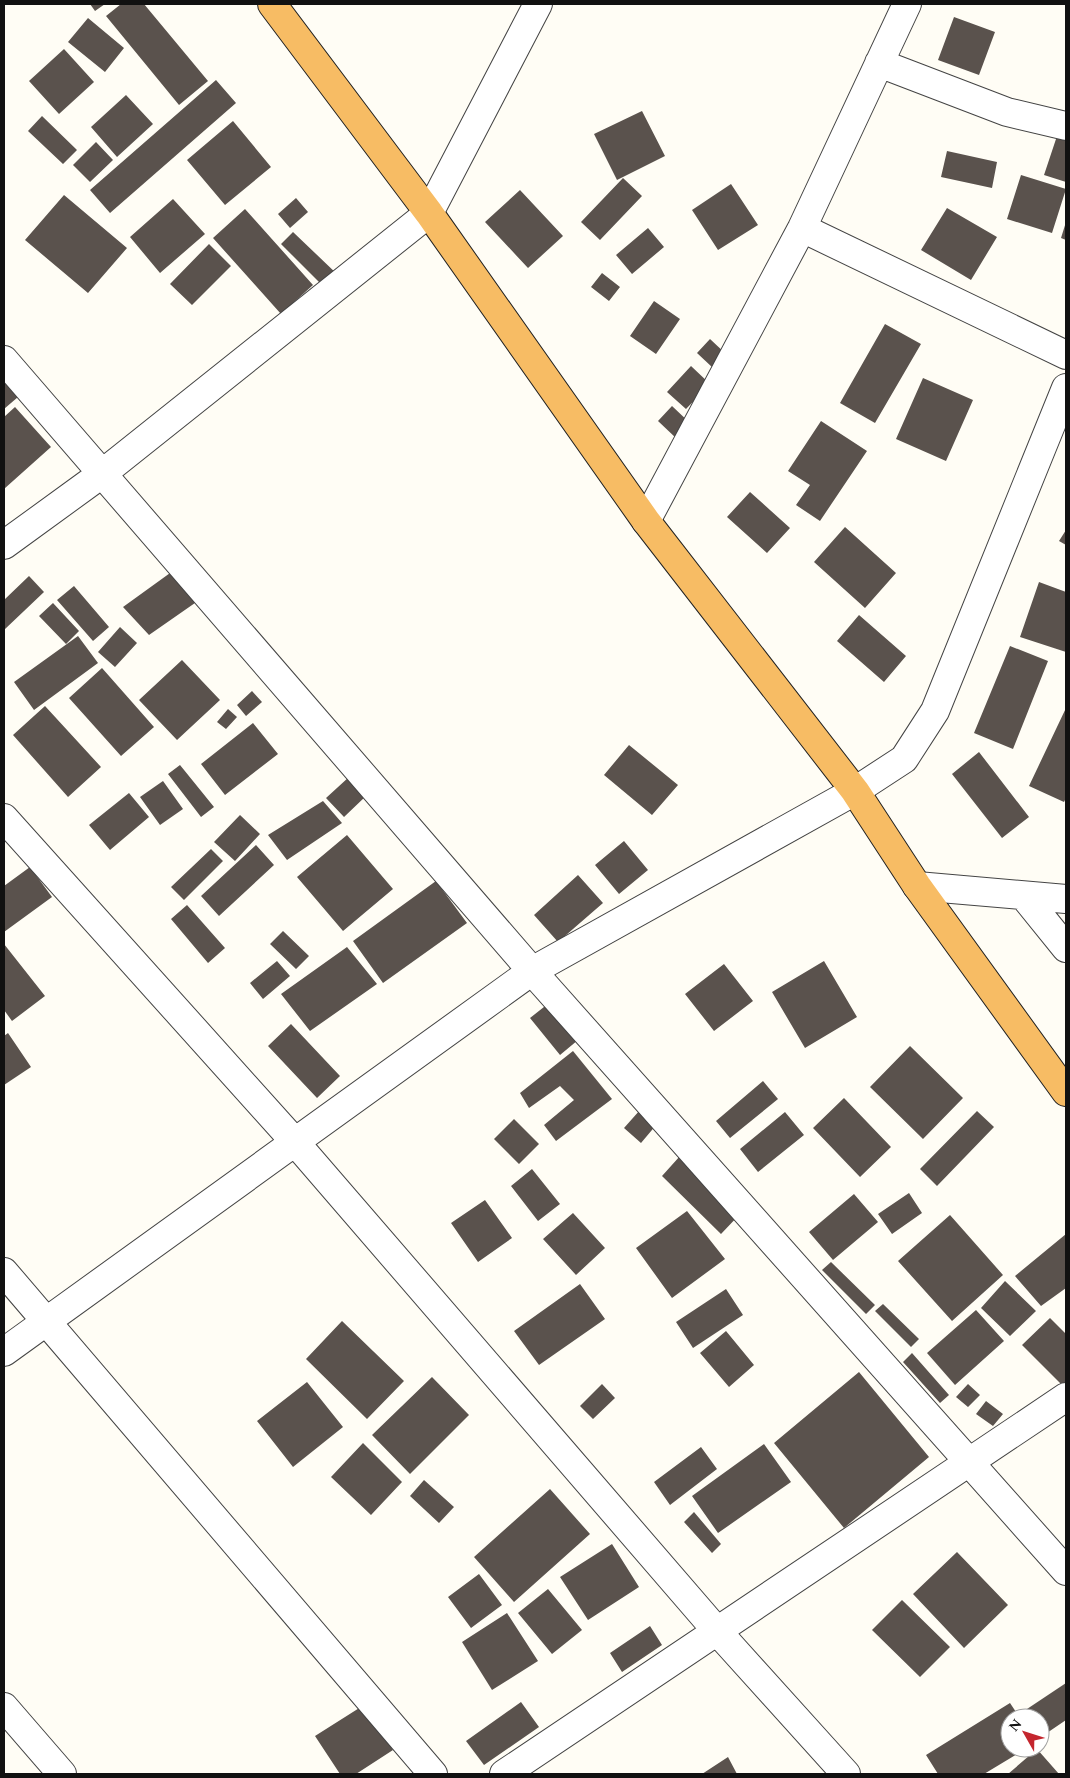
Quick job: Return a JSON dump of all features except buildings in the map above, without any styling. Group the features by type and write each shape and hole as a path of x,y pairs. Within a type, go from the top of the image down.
{"highway":[{"path":"272,4 429,213 646,521 855,791 917,886 1066,1092"}],"street":[{"path":"4,544 103,473 429,213 538,4"},
{"path":"646,521 802,228 907,4"},
{"path":"879,63 1007,112 1066,126"},
{"path":"802,228 1066,354"},
{"path":"4,360 532,971 1066,1571"},
{"path":"4,1352 532,971 855,791 904,759 935,711 1066,388"},
{"path":"4,818 295,1142 717,1631 846,1774"},
{"path":"917,886 1066,898"},
{"path":"1024,896 1066,948"},
{"path":"4,1272 433,1774"},
{"path":"504,1774 1066,1396"},
{"path":"4,1707 62,1774"}]}
